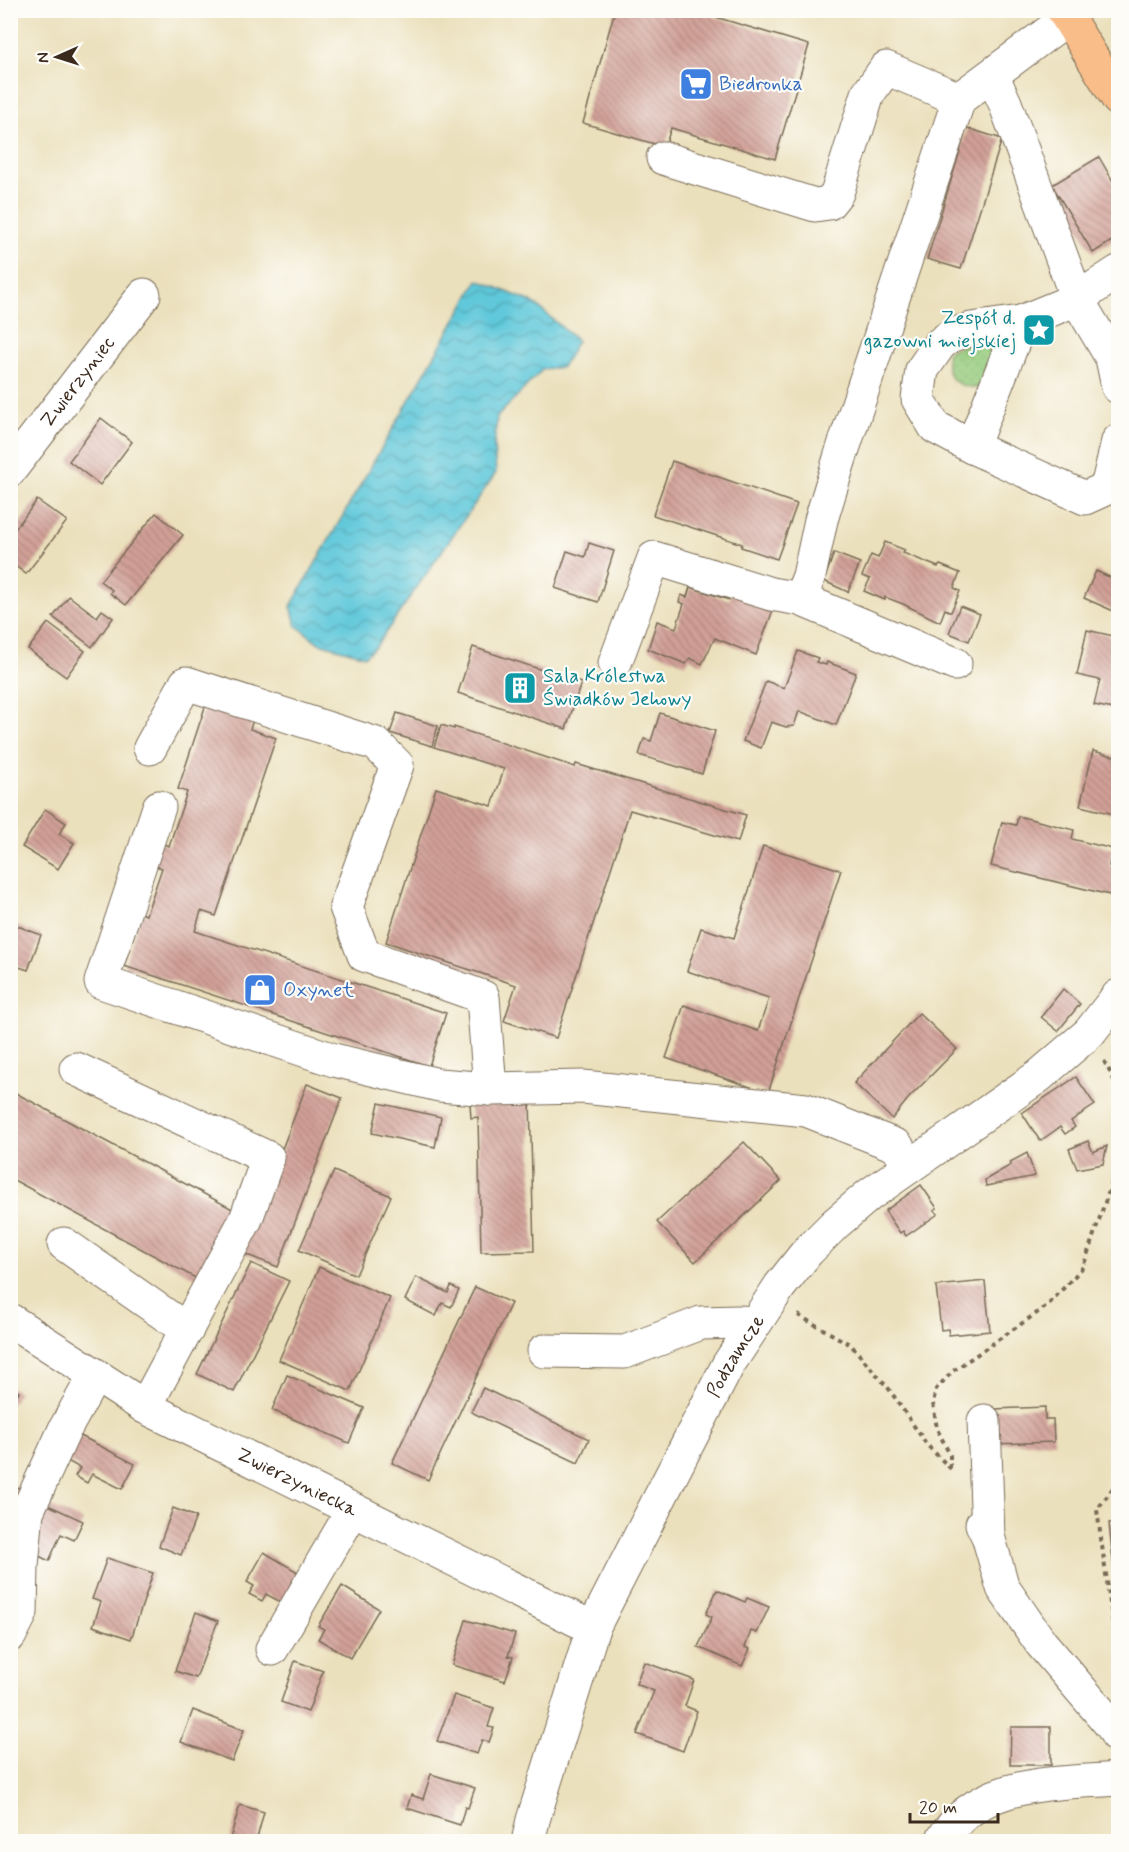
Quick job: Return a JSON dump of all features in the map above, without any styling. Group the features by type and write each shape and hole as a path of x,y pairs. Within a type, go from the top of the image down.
{"main road":[{"path":"1065,14 1119,99"}],"street":[{"path":"800,599 809,576 821,520 840,458 959,99 992,75 1065,14"},
{"path":"663,158 815,205 823,205 834,199 868,93 886,68 959,99"},
{"path":"992,75 1005,103 1077,299 1112,358 1119,387"},
{"path":"1119,272 1077,299 1021,322 970,329 952,335 940,344 922,370 918,399 935,427 972,447 1085,498 1107,488 1119,441"},
{"name":"Zwierzyniec","path":"10,470 144,295"},
{"path":"972,447 1021,322"},
{"path":"615,663 654,558 771,594 800,599 955,664"},
{"path":"150,748 186,683 376,744 397,765 346,907 364,955 483,998 490,1089"},
{"path":"159,807 100,982 334,1060 439,1085 490,1089 583,1087 806,1110 897,1146 910,1166"},
{"name":"Podzamcze","path":"528,1842 593,1628 728,1365 754,1323 807,1252 835,1224 869,1195 1039,1076 1089,1033 1119,996"},
{"path":"76,1069 268,1158 246,1219 146,1407"},
{"path":"64,1244 187,1330"},
{"name":"Zwierzyniecka","path":"10,1320 146,1407 593,1628"},
{"path":"544,1351 625,1352 701,1323 754,1323"},
{"path":"10,1635 21,1613 27,1512 65,1429 95,1375"},
{"path":"984,1421 985,1530 1002,1588 1041,1643 1119,1737"},
{"path":"272,1649 352,1510"},
{"path":"942,1842 958,1818 977,1804 1003,1793 1030,1787 1119,1779"}],"path":[{"path":"950,1468 950,1455 938,1429 933,1403 936,1389 953,1371 1047,1306 1083,1267 1119,1164"},
{"path":"795,1313 851,1345 889,1389 927,1445 956,1475"},
{"path":"1119,1480 1097,1510 1114,1632 1119,1637"}],"green space":[{"path":"971,342 981,344 992,354 981,385 976,388 961,385 955,381 948,372 947,366 948,351"}],"water":[{"path":"478,280 534,303 577,341 562,367 543,369 497,417 494,446 496,473 377,645 365,656 319,643 296,625 291,606"}],"building":[{"name":"Biedronka","path":"615,10 692,10 809,45 775,159 671,128 665,147 583,123"},
{"path":"743,10 764,10 756,16"},
{"path":"967,128 1002,139 961,269 927,259"},
{"path":"1099,157 1118,190 1118,237 1093,253 1052,185"},
{"path":"101,418 132,442 100,485 69,461"},
{"path":"672,461 797,504 777,559 741,547 742,544 653,515"},
{"path":"37,500 67,521 26,574 10,562 10,536"},
{"path":"156,513 183,535 126,605 110,593 112,590 100,581"},
{"path":"885,542 905,550 903,553 960,573 954,588 960,591 951,612 945,609 940,622 903,604 885,597 885,600 864,591 870,579 862,576 871,555 878,558"},
{"path":"589,543 614,551 598,602 555,588 567,551 585,557"},
{"path":"834,553 860,563 848,592 824,581"},
{"path":"1096,571 1118,581 1118,613 1084,598"},
{"path":"734,586 777,600 756,655 715,638 702,664 690,658 686,664 648,649 657,621 676,628 684,604 679,602 681,595 687,597 690,587 729,600"},
{"path":"69,596 97,617 102,610 113,618 92,647 53,617"},
{"path":"960,606 980,614 969,641 949,633"},
{"path":"48,623 85,651 66,677 28,649"},
{"path":"1087,630 1118,637 1118,710 1094,705 1100,680 1077,675"},
{"name":"Sala Królestwa Świadków Jehowy","path":"473,647 581,683 566,729 458,693"},
{"path":"798,651 818,658 816,662 826,665 827,662 856,673 836,725 799,711 794,726 786,727 771,722 761,748 743,741 766,681 784,688"},
{"path":"206,704 253,720 250,729 276,738 216,916 201,911 195,931 446,1013 429,1066 124,966 141,913 146,915 162,868 149,864 156,841 169,846 187,792 178,789"},
{"path":"397,713 438,726 432,746 390,733"},
{"path":"660,713 715,731 702,774 639,755 644,739 651,741"},
{"path":"441,725 454,729 454,727 575,767 576,764 746,815 738,842 630,810 556,1038 504,1021 516,985 386,942 436,788 492,806 504,769 434,747"},
{"path":"1093,751 1118,757 1118,815 1080,806"},
{"path":"45,809 66,823 59,834 74,843 58,869 22,847"},
{"path":"1018,816 1074,830 1072,839 1113,849 1109,866 1118,868 1114,896 991,866 1002,822 1016,825"},
{"path":"763,846 841,870 768,1093 666,1058 684,1005 758,1031 769,998 687,971 701,928 734,938"},
{"path":"10,923 41,935 28,970 10,964"},
{"path":"1063,989 1080,1004 1058,1031 1041,1017"},
{"path":"919,1013 957,1049 908,1099 892,1119 854,1083"},
{"path":"1076,1077 1095,1105 1071,1121 1075,1127 1065,1134 1060,1127 1040,1141 1022,1113"},
{"path":"307,1084 342,1098 278,1267 242,1253"},
{"path":"10,1090 238,1212 201,1281 10,1178"},
{"path":"530,1100 534,1251 481,1252 478,1117 471,1118 470,1104"},
{"path":"379,1103 441,1117 435,1147 372,1133"},
{"path":"1088,1141 1093,1152 1107,1146 1103,1164 1077,1169 1069,1149"},
{"path":"744,1142 781,1181 695,1262 657,1222"},
{"path":"1027,1153 1035,1176 986,1186 985,1180"},
{"path":"334,1171 391,1196 356,1275 299,1250"},
{"path":"921,1185 937,1208 934,1210 938,1214 906,1236 903,1231 900,1233 885,1211"},
{"path":"251,1263 289,1281 234,1392 197,1374"},
{"path":"319,1267 390,1298 350,1391 279,1360"},
{"path":"416,1277 448,1293 451,1286 459,1290 451,1307 442,1303 436,1316 405,1300"},
{"path":"985,1281 990,1331 949,1335 948,1329 941,1330 936,1286"},
{"path":"475,1287 511,1303 428,1480 392,1463"},
{"path":"287,1375 364,1408 349,1443 272,1410"},
{"path":"10,1387 19,1392 10,1406"},
{"path":"483,1388 589,1439 578,1463 471,1412"},
{"path":"1045,1407 1045,1419 1053,1419 1054,1442 994,1444 994,1409"},
{"path":"77,1434 135,1464 122,1489 92,1474 87,1483 75,1476 80,1468 64,1459"},
{"path":"10,1484 23,1490 10,1518"},
{"path":"48,1505 83,1521 74,1540 61,1534 49,1561 33,1553 36,1523"},
{"path":"173,1508 196,1517 181,1555 159,1546"},
{"path":"1118,1522 1118,1598 1117,1599 1109,1523"},
{"path":"264,1552 301,1574 284,1604 266,1594 262,1601 249,1594 254,1586 247,1582"},
{"path":"107,1558 153,1573 131,1639 93,1626 101,1602 92,1599"},
{"path":"342,1586 379,1609 350,1658 318,1639 324,1629 318,1626"},
{"path":"717,1590 745,1602 747,1598 769,1607 757,1633 751,1631 745,1647 750,1649 742,1666 698,1647 712,1617 706,1614"},
{"path":"196,1612 218,1621 196,1678 175,1671"},
{"path":"466,1620 515,1634 508,1656 513,1657 505,1681 452,1665"},
{"path":"295,1661 323,1671 308,1712 281,1702"},
{"path":"644,1662 694,1680 685,1706 697,1711 683,1751 637,1734 654,1691 636,1684"},
{"path":"454,1695 494,1708 488,1727 494,1728 489,1742 482,1740 477,1754 437,1741"},
{"path":"193,1710 244,1730 232,1761 181,1742"},
{"path":"1011,1727 1051,1727 1051,1765 1010,1765"},
{"path":"431,1774 475,1788 468,1808 465,1807 460,1825 407,1808 411,1795 423,1799"},
{"path":"240,1805 264,1812 256,1842 229,1842"}],"place":[{"name":"Biedronka","path":"696,84"},
{"name":"Zespół d. gazowni miejskiej","path":"1039,330"},
{"name":"Sala Królestwa Świadków Jehowy","path":"520,688"},
{"name":"Oxynet","path":"260,990"}]}
